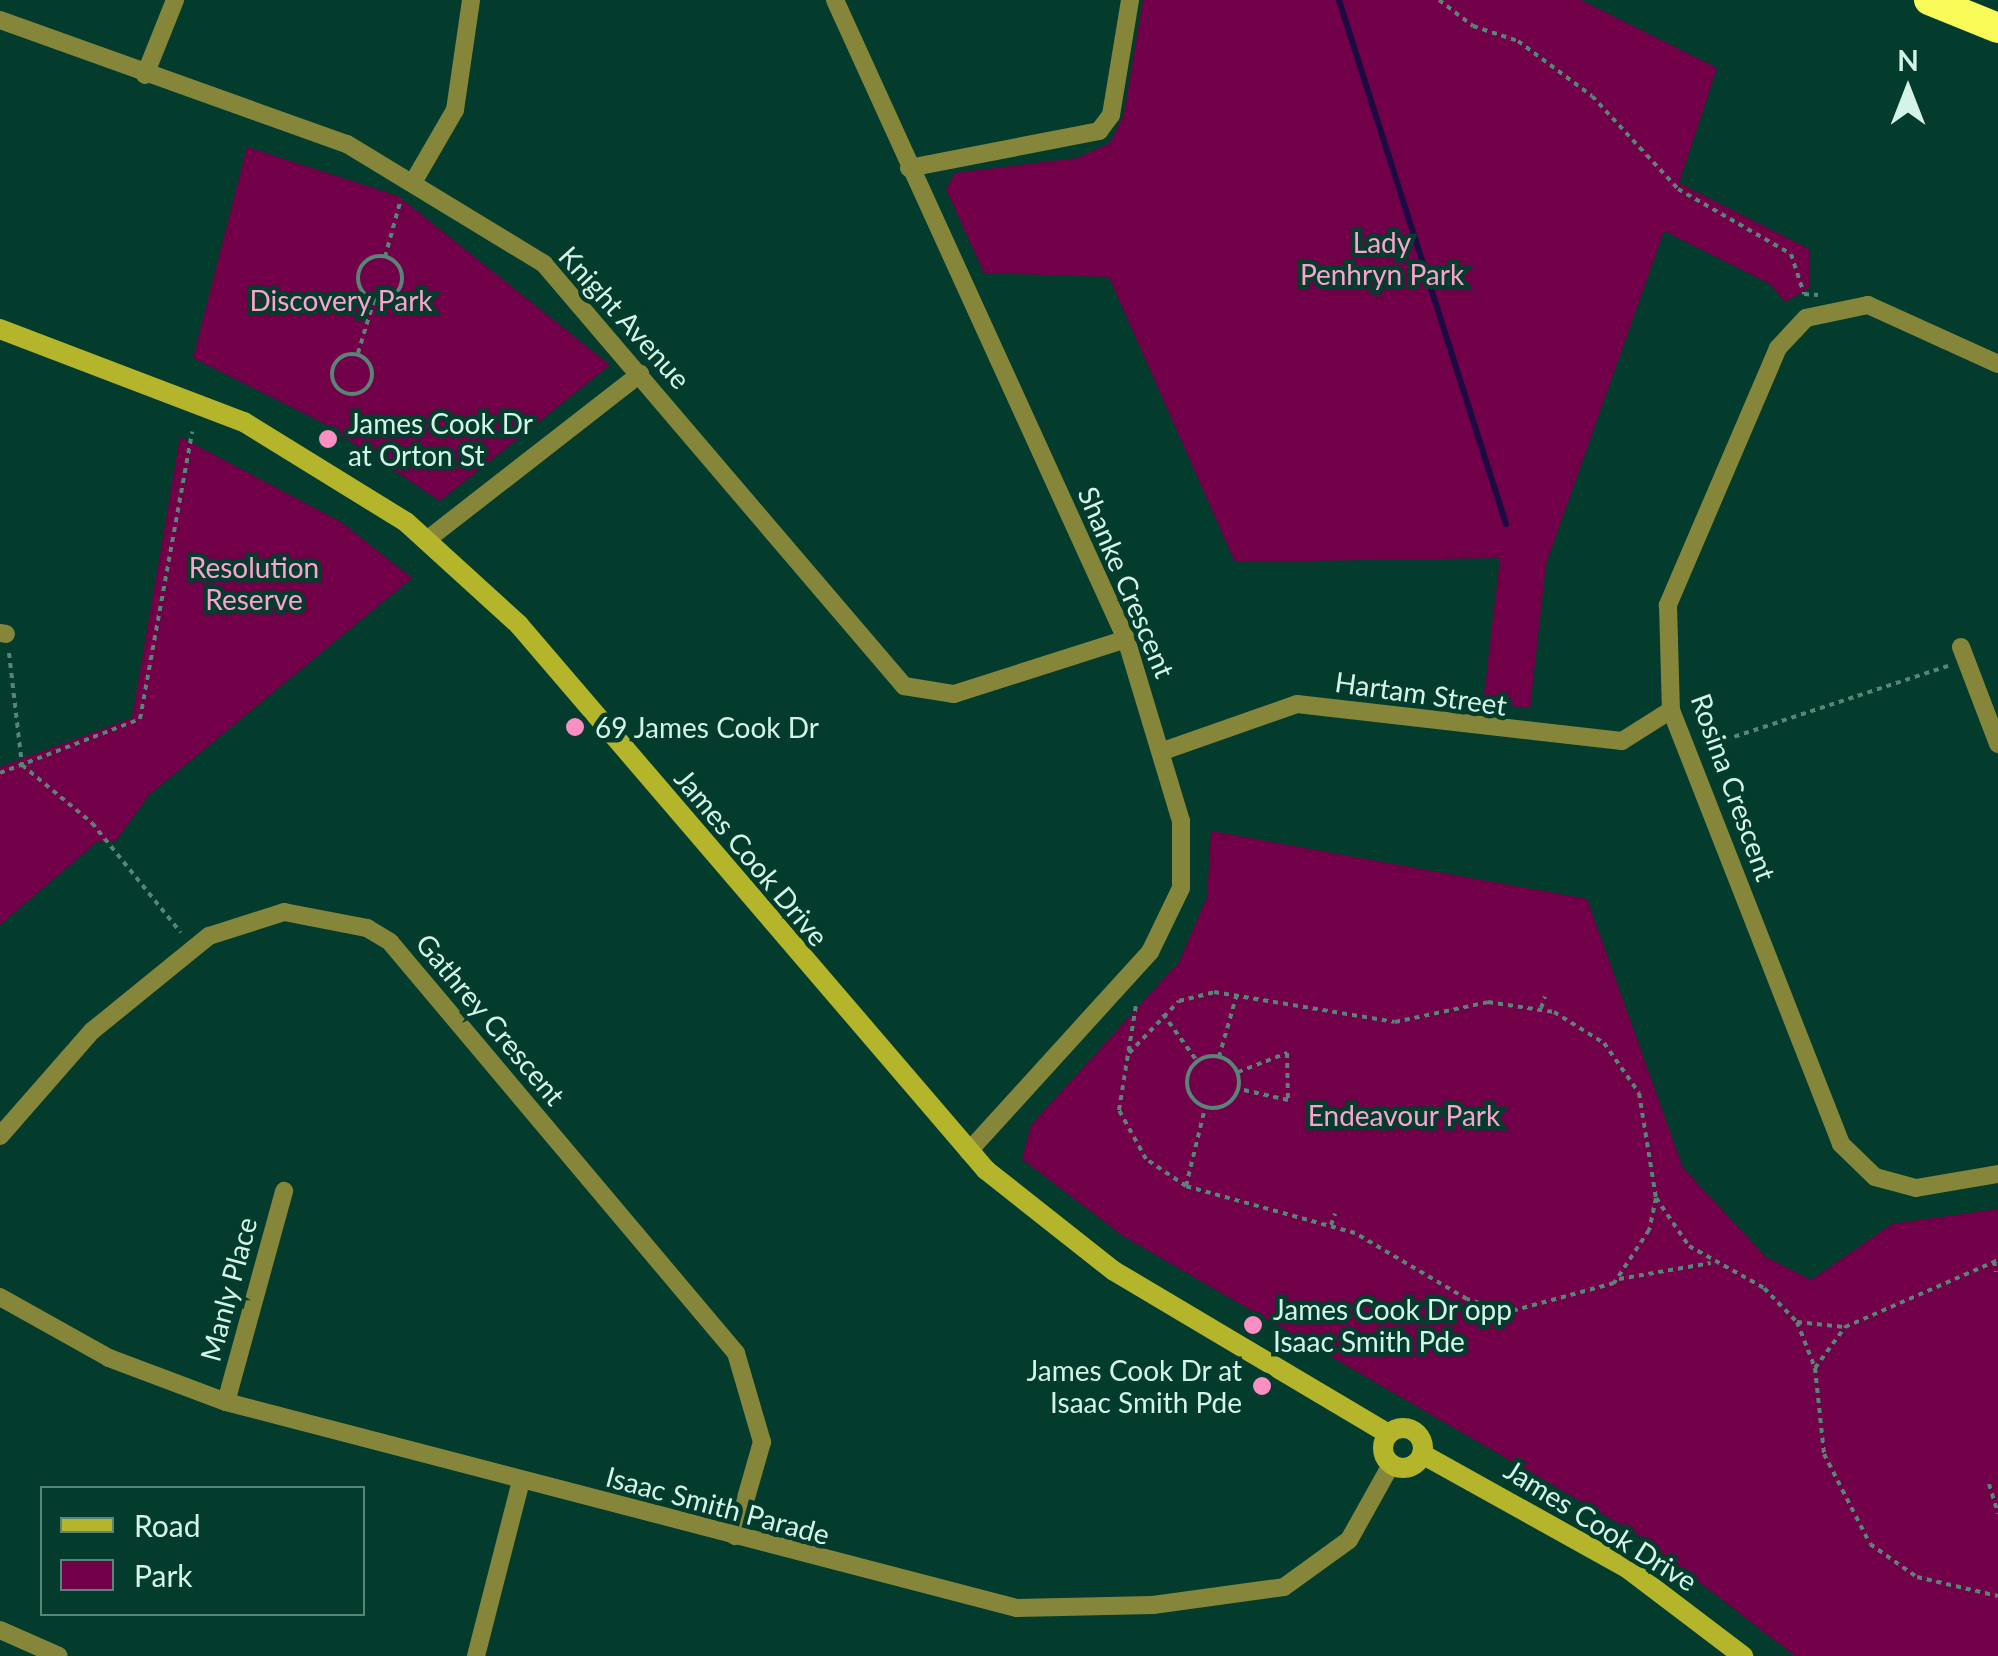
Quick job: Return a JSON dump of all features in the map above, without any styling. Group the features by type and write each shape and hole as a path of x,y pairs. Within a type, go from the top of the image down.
{"highway":[{"path":"1936,3 1998,31"}],"street":[{"path":"145,74 175,0"},
{"path":"411,177 455,110 471,0"},
{"name":"Shanke Crescent","path":"834,0 1126,639 1163,750 1181,821 1181,888 1150,952 968,1152"},
{"path":"909,168 1099,131 1111,116 1130,0"},
{"name":"Knight Avenue","path":"0,20 347,144 411,177 544,264 904,686 954,694 1126,639"},
{"path":"1824,308 1868,305 1998,364"},
{"name":"Rosina Crescent","path":"1824,308 1778,348 1668,604 1671,710 1840,1144 1875,1177 1916,1188 1998,1174"},
{"name":"James Cook Drive","path":"0,330 244,422 428,539 519,625 968,1152 1114,1271 1388,1434 1411,1430 1422,1454 1627,1568 1743,1656"},
{"path":"428,539 640,374"},
{"path":"1960,647 1998,744"},
{"name":"Hartam Street","path":"1163,750 1297,704 1622,741 1671,710"},
{"name":"Gathrey Crescent","path":"0,1136 92,1030 194,949 234,923 284,912 336,918 390,942 736,1353 762,1442 735,1536"},
{"name":"Manly Place","path":"226,1402 284,1191"},
{"name":"Isaac Smith Parade","path":"0,1297 109,1358 226,1402 1017,1608 1253,1596 1306,1578 1336,1554 1391,1464"},
{"path":"1388,1434 1391,1464 1410,1466 1422,1454"},
{"path":"476,1656 521,1481"},
{"path":"0,1630 59,1656"}],"path":[{"path":"1439,0 1474,26 1518,41 1592,96 1678,189 1791,254 1804,294 1816,289 1824,308"},
{"path":"358,355 334,364 345,393 371,379 358,355 374,300 358,273 385,257 411,177"},
{"path":"374,300 389,298 402,280 385,257"},
{"path":"0,773 140,719 192,432"},
{"path":"3,633 22,765 92,823 194,949"},
{"path":"1687,752 1947,668 1960,647"},
{"path":"1220,1057 1238,992"},
{"path":"1129,1053 1163,1014 1194,996 1238,992 1395,1022 1488,1002 1541,1008 1576,1023 1621,1062 1648,1124 1656,1198 1649,1230 1618,1280"},
{"path":"1541,1008 1545,997"},
{"path":"1136,1004 1129,1053 1117,1090 1125,1126 1146,1160 1186,1186 1331,1225 1508,1312 1566,1303 1618,1280 1711,1263"},
{"path":"1163,1014 1197,1061"},
{"path":"1236,1072 1287,1053 1288,1100 1239,1089"},
{"path":"1197,1061 1220,1057"},
{"path":"1206,1108 1226,1105 1239,1089 1236,1072 1220,1057"},
{"path":"1197,1061 1188,1090 1206,1108"},
{"path":"1186,1186 1206,1108"},
{"path":"1656,1198 1680,1237 1711,1263 1764,1288 1797,1322 1815,1368 1824,1454 1870,1544 1917,1577 1998,1596"},
{"path":"1331,1225 1334,1214"},
{"path":"1815,1368 1845,1328 1996,1260 1996,1272"},
{"path":"1797,1322 1845,1328"},
{"path":"1988,1484 1998,1514"}],"green space":[{"name":"Lady Penhryn Park","path":"1143,0 1581,0 1717,68 1679,183 1809,249 1809,288 1785,302 1770,284 1664,231 1546,564 1530,708 1483,703 1500,558 1235,562 1109,277 984,273 946,189 955,173 1077,158 1110,143 1124,114"},
{"name":"Discovery Park","path":"247,147 398,196 610,365 440,501 321,422 193,358"},
{"name":"Resolution Reserve","path":"180,437 341,522 412,578 149,795 116,841 97,842 0,925 0,767 132,718"},
{"name":"Endeavour Park","path":"1211,831 1587,899 1683,1168 1766,1257 1811,1280 1892,1224 1998,1209 1998,1656 1795,1656 1637,1534 1123,1236 1022,1159 1031,1125 1179,962 1207,897"}],"waterway":[{"path":"1339,0 1506,524"}],"place":[{"name":"James Cook Dr at Orton St","path":"328,439"},
{"name":"69 James Cook Dr","path":"575,727"},
{"name":"James Cook Dr opp Isaac Smith Pde","path":"1253,1325"},
{"name":"James Cook Dr at Isaac Smith Pde","path":"1262,1386"}]}
